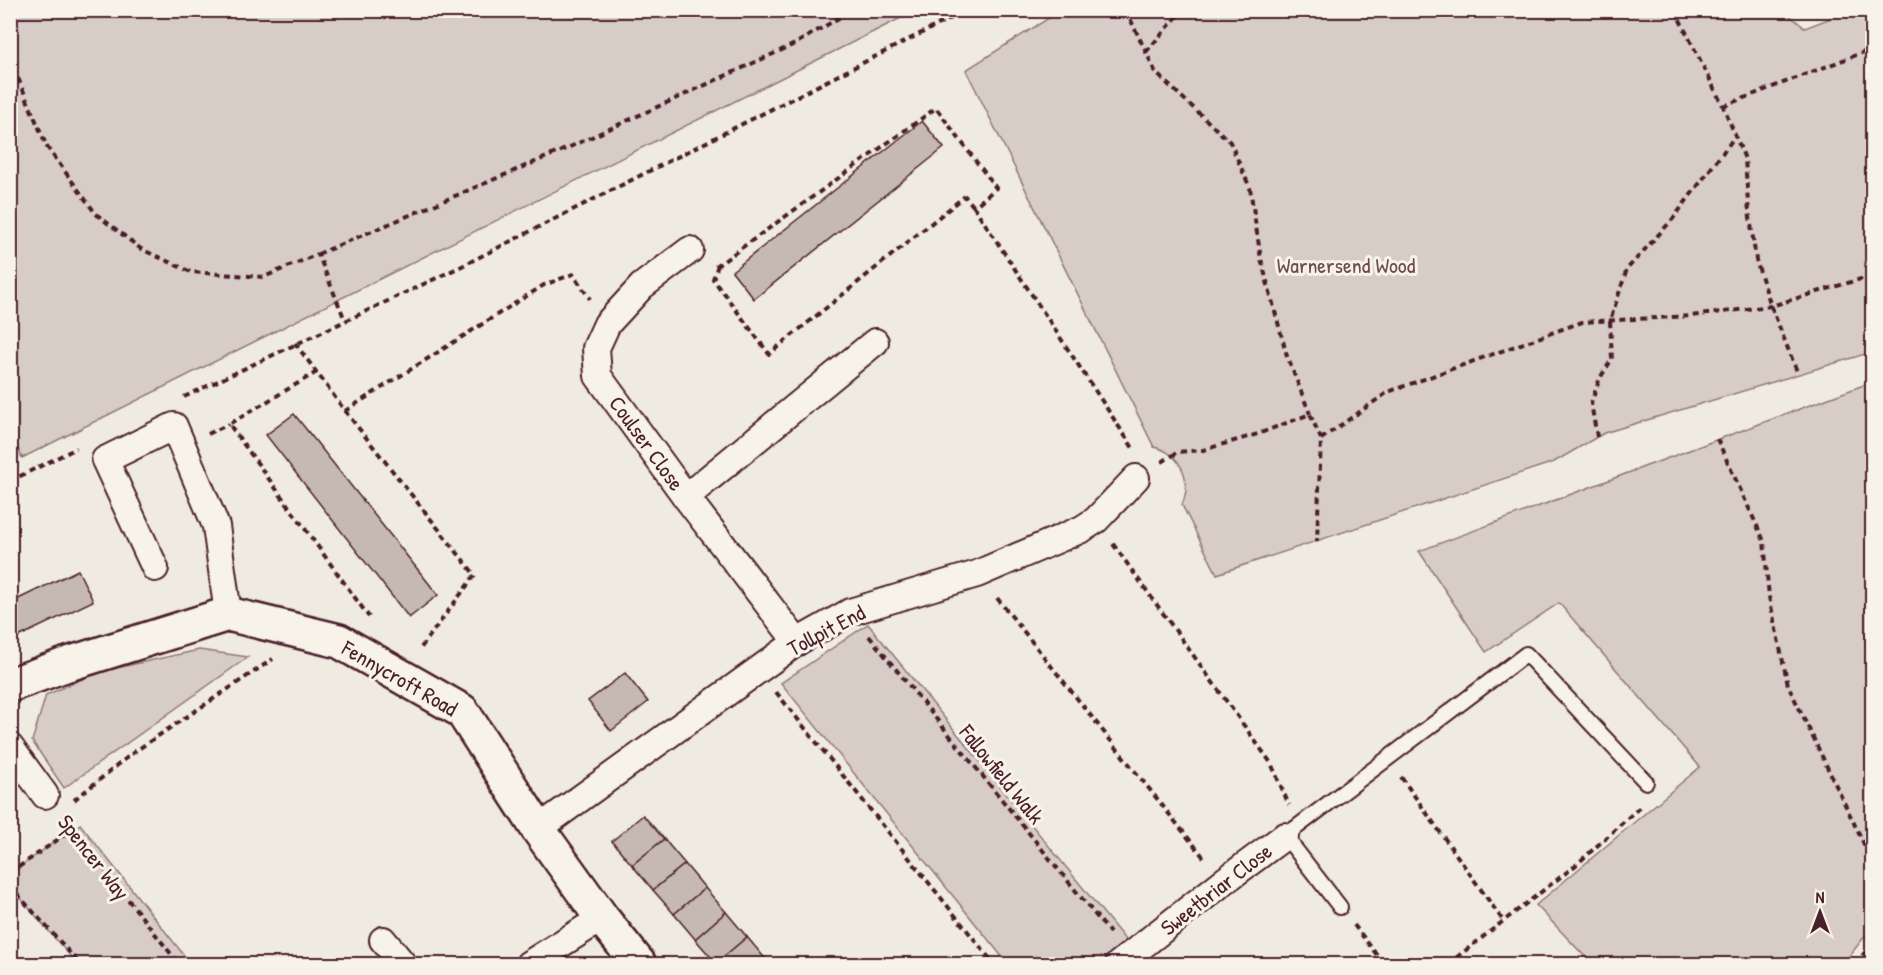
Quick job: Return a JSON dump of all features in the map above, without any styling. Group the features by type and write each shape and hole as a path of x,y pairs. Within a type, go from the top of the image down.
{"street":[{"name":"Coulser Close","path":"690,250 642,286 607,324 596,348 598,376 686,497 797,642"},
{"path":"686,497 875,342"},
{"path":"10,685 65,665 228,614 216,526 174,426 105,460 155,568"},
{"name":"Tollpit End","path":"538,830 797,642 850,612 977,574 1082,529 1096,520 1143,475"},
{"name":"Fennycroft Road","path":"228,614 339,641 462,711 538,830 602,918 639,964"},
{"name":"Spencer Way","path":"10,747 52,804"},
{"name":"Sweetbriar Close","path":"1124,961 1291,831"},
{"path":"529,964 602,918"},
{"path":"383,940 403,964"}],"lane":[{"path":"1340,907 1291,831 1386,757 1526,654 1646,782"}],"path":[{"path":"10,59 47,147 96,214 141,249 191,272 264,277 561,151 795,44 852,10"},
{"path":"938,10 949,20"},
{"path":"177,400 462,266 967,10"},
{"path":"1126,10 1156,73 1230,142 1250,188 1261,259 1287,356 1321,439 1317,541"},
{"path":"1146,52 1183,10"},
{"path":"1675,10 1723,106 1745,159 1756,260 1771,306 1798,374"},
{"path":"1723,106 1872,49"},
{"path":"974,207 996,188 936,108 718,265 713,279 769,354 965,196 1143,475 1178,452 1203,450 1310,414"},
{"path":"1598,436 1591,403 1600,378 1612,359 1610,321 1628,268 1672,220 1736,135"},
{"path":"690,250 718,265"},
{"path":"318,254 345,320"},
{"path":"1321,439 1388,392 1582,322 1691,316 1771,306 1862,279 1872,273"},
{"path":"345,411 544,285 573,274 607,324"},
{"path":"295,343 345,411 475,575 400,676"},
{"path":"317,372 229,424 373,623"},
{"path":"1717,439 1764,541 1769,597 1788,685 1872,861"},
{"path":"10,481 80,447"},
{"path":"1096,520 1271,763 1291,831"},
{"path":"977,574 1223,882"},
{"name":"Fallowfield Walk","path":"850,612 1124,961"},
{"path":"52,804 313,634"},
{"path":"758,670 994,964"},
{"path":"1386,757 1504,922"},
{"path":"1448,964 1576,865 1656,793 1646,782"},
{"name":"Spencer Way","path":"52,804 179,964"},
{"path":"10,873 72,830"},
{"path":"10,886 80,964"},
{"path":"1340,907 1384,964"},
{"path":"1856,964 1872,943"}],"green space":[{"path":"10,11 915,11 22,458 10,431"},
{"name":"Warnersend Wood","path":"1060,11 1784,11 1805,28 1849,11 1872,11 1872,352 1604,433 1554,462 1217,574 1182,505 1186,486 1182,469 1171,455 1154,447 966,70"},
{"path":"1869,383 1872,395 1872,927 1843,964 1592,964 1536,905 1700,767 1559,603 1486,652 1419,551"},
{"path":"868,624 1145,964 1008,964 781,683"},
{"path":"199,650 248,657 64,788 32,741 46,695 98,672"},
{"path":"80,824 191,964 77,964 11,887 11,873"}],"building":[{"path":"922,121 944,148 754,299 732,271"},
{"path":"294,414 438,595 409,618 266,435"},
{"path":"78,570 93,601 10,641 10,603"},
{"path":"625,673 648,702 611,731 588,701"},
{"path":"643,815 664,839 632,865 612,841"},
{"path":"664,839 685,864 653,890 632,865"},
{"path":"685,864 705,888 674,914 653,890"},
{"path":"705,888 726,912 695,939 674,914"},
{"path":"726,912 747,937 716,963 695,939"},
{"path":"747,937 768,962 764,964 716,963"}]}
